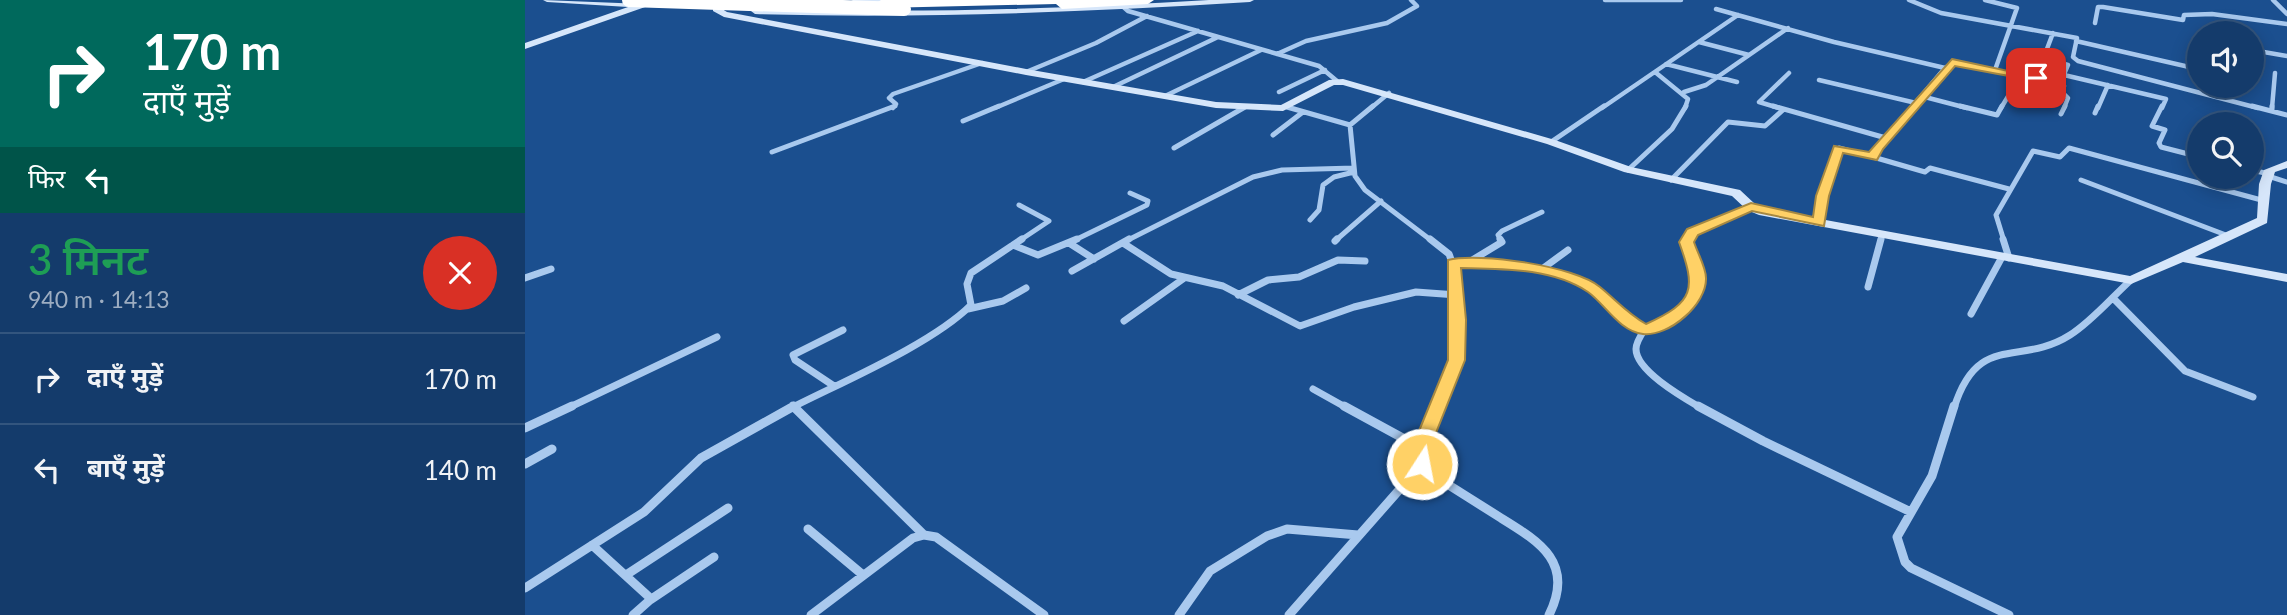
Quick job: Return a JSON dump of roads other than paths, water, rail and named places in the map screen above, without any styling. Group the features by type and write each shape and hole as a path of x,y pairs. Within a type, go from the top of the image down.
{"highway":[{"path":"761,0 908,6 1075,0"},
{"path":"634,3 908,6 1150,3"}],"street":[{"path":"547,0 870,16 1119,5 1147,16 1277,54 1325,71 1337,81 1389,93 1551,142 1628,170 1736,193 1751,207 1819,223 2131,281"},
{"path":"716,9 731,0"},
{"path":"855,0 908,6"},
{"path":"1150,3 1250,0"},
{"path":"1277,54 1306,41 1387,23 1417,6 1411,0"},
{"path":"1605,0 1681,0"},
{"path":"1909,0 1941,13 2077,38 2073,57 2078,61 2287,115"},
{"path":"1985,0 2016,7 2013,25 1996,70"},
{"path":"2273,0 2287,14"},
{"path":"525,47 634,3"},
{"path":"2095,23 2098,7 2103,7 2183,20 2185,16 2194,14 2212,14 2287,24"},
{"path":"716,9 724,14 1064,79 1245,107 1287,107 1350,125"},
{"path":"1716,9 1945,68"},
{"path":"1551,142 1738,15"},
{"path":"1025,72 1105,38 1147,16"},
{"path":"1684,92 1717,77 1788,28"},
{"path":"1083,82 1198,31"},
{"path":"2036,78 2053,33"},
{"path":"1113,87 1219,37"},
{"path":"2076,41 2187,66"},
{"path":"1699,42 1749,55"},
{"path":"1165,96 1261,50"},
{"path":"2264,52 2287,56"},
{"path":"2043,58 2068,65 2060,84"},
{"path":"772,152 893,108 897,104 888,98 893,94 982,63"},
{"path":"1873,157 1921,96 1952,63 2060,84 2064,86 2062,92 2068,98 2061,114"},
{"path":"1666,64 1737,82"},
{"path":"1279,92 1296,81 1325,71"},
{"path":"1628,170 1680,120 1688,99 1684,92 1655,72"},
{"path":"1789,73 1759,102 1886,138"},
{"path":"2272,111 2275,73"},
{"path":"1921,96 1997,115 2021,75"},
{"path":"2064,75 2166,99 2152,126 2165,130 2159,143 2161,147 2187,154"},
{"path":"963,121 1064,79"},
{"path":"1819,80 1916,103"},
{"path":"1287,107 1337,81"},
{"path":"2095,113 2108,85"},
{"path":"1350,125 1389,93"},
{"path":"1174,148 1245,107"},
{"path":"1671,180 1728,122 1765,126 1783,110"},
{"path":"1273,135 1303,112"},
{"path":"1350,125 1354,170 1360,185 1438,243 1454,263 1457,295 1456,360 1421,448 1422,464 1436,477 1540,542 1552,556 1559,574 1559,589 1549,615"},
{"path":"1819,223 1822,196 1839,148 1925,172 1930,167 2010,189"},
{"path":"1971,314 2006,258 1996,215 2033,150 2060,157 2069,148 2266,202"},
{"path":"2009,615 1921,575 1905,562 1897,537 1932,476 1960,388 1970,371 1992,356 2061,340 2087,322 2131,281 2263,220 2265,184 2270,170 2287,164"},
{"path":"1072,271 1253,177 1282,170 1354,170"},
{"path":"1310,220 1319,209 1322,185 1334,177 1354,170"},
{"path":"2264,174 2287,182"},
{"path":"2081,180 2226,235"},
{"path":"1013,245 1042,255 1069,243 1147,205 1148,201 1130,193"},
{"path":"1335,241 1381,201"},
{"path":"967,310 972,298 967,284 971,273 1049,221 1019,205"},
{"path":"1751,207 1692,232 1686,242 1699,276 1695,296 1673,317 1645,329 1636,344 1637,356 1652,377 1672,391 1770,444 1911,512"},
{"path":"1468,263 1502,242 1498,234 1502,230 1542,212"},
{"path":"1868,287 1882,235"},
{"path":"1069,243 1094,259"},
{"path":"1123,243 1150,262 1182,279 1213,282 1305,326 1354,307 1416,292 1457,295"},
{"path":"1542,269 1568,250"},
{"path":"2182,258 2287,278"},
{"path":"1238,295 1268,280 1299,276 1338,260 1365,261"},
{"path":"1454,263 1542,269 1590,286 1605,303 1645,329"},
{"path":"525,278 551,269"},
{"path":"1124,321 1182,279"},
{"path":"525,588 644,512 701,458 793,406 891,357 967,310 1003,300 1026,288"},
{"path":"2113,298 2185,370 2253,397"},
{"path":"834,386 795,360 793,355 843,330"},
{"path":"525,428 717,337"},
{"path":"1313,389 1387,432 1421,448"},
{"path":"793,406 924,535"},
{"path":"525,464 552,449"},
{"path":"1289,615 1422,464"},
{"path":"626,575 728,508"},
{"path":"1179,615 1210,571 1267,536 1299,528 1359,535"},
{"path":"808,529 863,575"},
{"path":"811,615 913,538 924,535 936,537 1044,615"},
{"path":"592,545 650,600"},
{"path":"633,615 650,600 714,556"}]}
